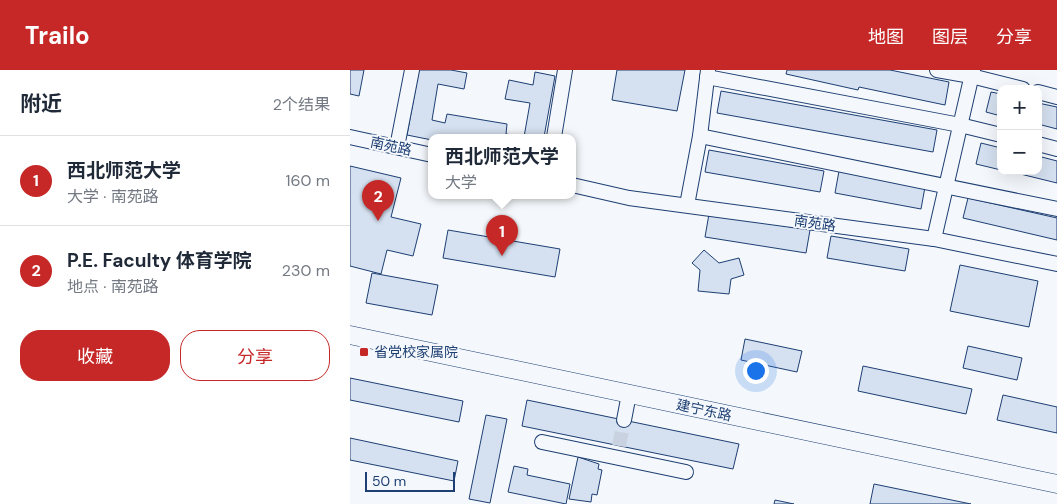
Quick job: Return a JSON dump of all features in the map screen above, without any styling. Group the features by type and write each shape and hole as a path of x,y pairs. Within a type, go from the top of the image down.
{"main road":[{"name":"建宁东路","path":"350,335 1057,484"}],"street":[{"path":"397,147 412,70"},
{"path":"554,134 565,70"},
{"path":"937,70 972,73 1011,85"},
{"path":"934,239 972,73"},
{"path":"687,206 700,136 708,74 997,134"},
{"path":"1042,93 1057,97"},
{"path":"700,136 1057,210"},
{"name":"南苑路","path":"350,137 428,154"},
{"path":"1042,145 1057,148"},
{"name":"南苑路","path":"576,186 629,198 934,239 1057,264"},
{"path":"624,420 629,394"},
{"path":"542,442 617,452 686,472"}],"building":[{"path":"350,70 364,70 359,96 350,94"},
{"path":"419,70 451,70 467,73 464,89 438,84 432,120 445,123 447,114 507,124 506,134 428,134 428,139 407,135"},
{"path":"617,70 685,70 677,111 612,100"},
{"path":"787,70 890,70 949,82 945,105 859,87 858,90 786,74"},
{"path":"535,72 555,76 545,134 525,134 530,103 505,99 509,80 533,85"},
{"path":"721,91 937,130 933,152 717,113"},
{"path":"991,92 997,93 997,115 986,112"},
{"path":"1042,104 1057,107 1057,129 1042,125"},
{"path":"981,143 997,147 997,169 976,164"},
{"path":"709,150 824,171 820,192 705,172"},
{"path":"1042,157 1057,161 1057,183 1024,175 1042,175"},
{"path":"350,166 401,178 391,217 421,224 413,256 387,250 381,274 350,266"},
{"path":"839,171 925,187 921,209 835,193"},
{"path":"968,198 1057,218 1057,240 963,218"},
{"path":"709,214 810,230 806,253 705,237"},
{"path":"448,230 560,249 555,277 443,258"},
{"path":"831,236 909,249 905,271 827,258"},
{"path":"704,250 719,263 739,258 744,275 731,279 729,294 698,291 700,270 692,263"},
{"path":"960,265 1038,281 1029,327 950,311"},
{"path":"372,273 438,285 432,315 366,303"},
{"path":"745,339 802,351 797,372 741,360"},
{"path":"968,346 1022,358 1017,380 963,368"},
{"path":"863,366 972,389 966,414 858,391"},
{"path":"350,378 463,401 459,422 350,400"},
{"path":"1003,395 1057,407 1057,433 997,420"},
{"path":"527,400 739,444 733,469 522,426"},
{"path":"486,415 507,419 490,503 469,499"},
{"path":"350,438 458,461 454,481 350,460"},
{"path":"578,457 599,464 598,469 602,470 597,495 592,494 591,502 569,499"},
{"path":"514,466 528,469 527,475 570,484 566,504 508,492"},
{"path":"874,484 971,504 870,504"},
{"path":"775,500 794,504 774,504"}],"tunnel":[{"path":"619,446 624,420"}],"place":[{"name":"P.E. Faculty 体育学院","path":"378,221"},
{"name":"西北师范大学","path":"502,256"},
{"name":"省党校家属院","path":"364,352"}]}
